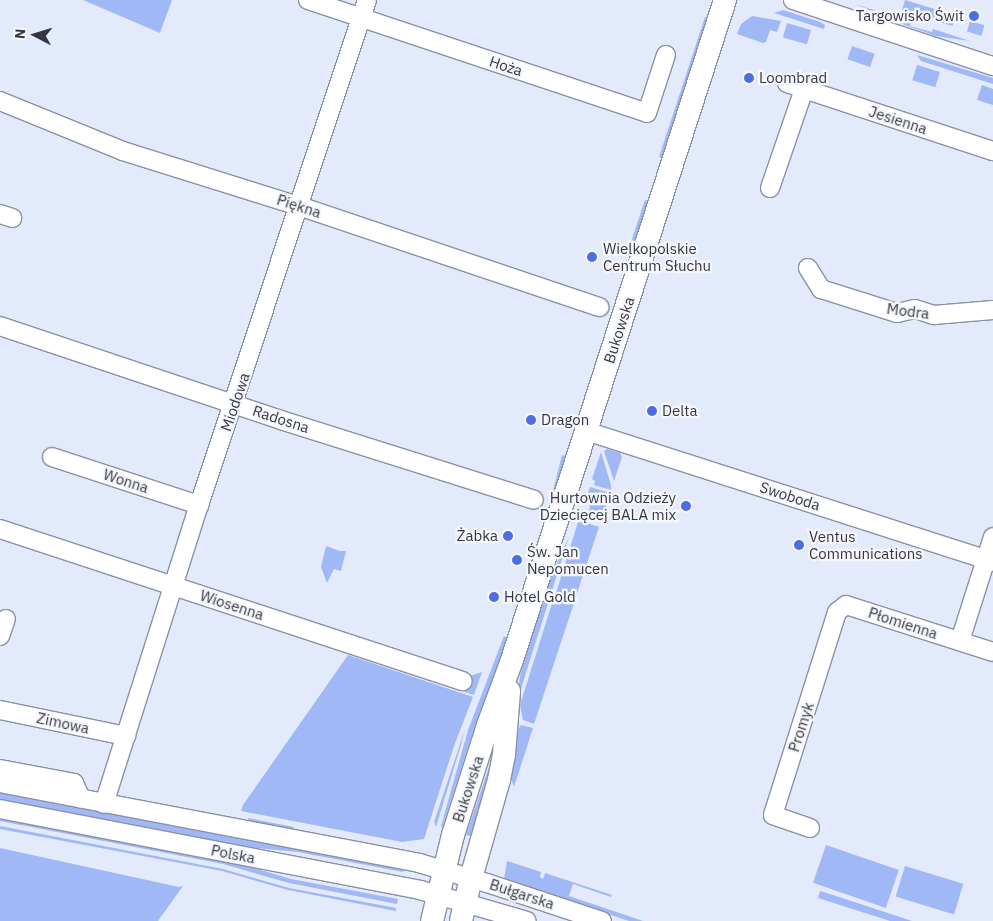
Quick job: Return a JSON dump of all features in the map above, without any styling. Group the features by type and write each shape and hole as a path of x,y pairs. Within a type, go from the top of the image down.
{"main road":[{"name":"Bukowska","path":"432,921 444,870 488,724 512,660 725,0"},
{"name":"Bukowska","path":"463,911 503,762 512,660"}],"street":[{"name":"Hoża","path":"308,0 646,113 666,55"},
{"name":"Miodowa","path":"104,804 199,505 367,0"},
{"path":"794,0 993,66"},
{"name":"Jesienna","path":"787,83 993,151"},
{"path":"770,188 804,89"},
{"name":"Piękna","path":"0,102 124,151 300,206 598,307"},
{"name":"Modra","path":"808,268 821,289 897,313 915,309 934,315 993,310"},
{"name":"Radosna","path":"0,326 234,404 534,500"},
{"name":"Swoboda","path":"586,431 989,561"},
{"name":"Wonna","path":"52,457 199,505"},
{"name":"Wiosenna","path":"0,529 463,681"},
{"path":"960,641 989,561 993,537"},
{"name":"Płomienna","path":"846,605 993,652"},
{"name":"Promyk","path":"810,828 773,815 837,612 846,605"},
{"path":"0,636 6,619"},
{"name":"Zimowa","path":"0,710 126,736"},
{"path":"0,769 74,783 81,799"},
{"name":"Polska","path":"0,783 419,863 471,878"},
{"name":"Polska","path":"0,809 437,895 463,911"},
{"name":"Bułgarska","path":"471,878 602,921"},
{"name":"Bułgarska","path":"463,911 526,921"},
{"path":"515,921 526,921"}],"shaded area":[{"path":"83,0 172,0 160,33"},
{"path":"905,0 956,15 952,26 902,11"},
{"path":"855,4 911,22 910,26 932,32 933,29 970,41 936,36 905,25"},
{"path":"783,10 820,22 825,25 824,29 774,13"},
{"path":"752,16 781,21 777,32 770,30 766,42 763,43 737,34 741,24"},
{"path":"705,17 707,18 662,158 659,157"},
{"path":"970,21 984,25 981,36 967,32"},
{"path":"787,23 811,30 807,44 783,37"},
{"path":"852,46 875,54 870,67 847,59"},
{"path":"917,55 993,78 993,84 921,61"},
{"path":"917,65 940,72 935,87 912,80"},
{"path":"982,85 993,89 993,105 977,100"},
{"path":"645,200 650,202 635,243 631,242"},
{"path":"607,449 620,453 622,457 614,481 604,451"},
{"path":"601,452 611,490 594,485 595,481 592,479"},
{"path":"562,455 566,456 552,512 548,511"},
{"path":"590,487 610,493 601,521 588,515 590,507 586,499"},
{"path":"581,521 599,527 575,599 556,593 578,522"},
{"path":"569,537 516,706 520,676 530,640 552,574"},
{"path":"326,546 346,551 341,571 334,569 327,583 321,567"},
{"path":"554,597 574,603 534,724 523,720 520,705"},
{"path":"504,636 510,640 473,732 442,828 468,730"},
{"path":"348,655 473,697 454,746 424,839 402,842 241,811 243,805"},
{"path":"482,672 474,695 465,692 470,676"},
{"path":"521,725 533,728 514,787 511,779 518,729"},
{"path":"465,729 461,745 436,827 434,822"},
{"path":"492,758 475,837 466,835"},
{"path":"0,792 404,869 403,872 298,852 236,846 0,801"},
{"path":"0,817 240,864 291,879 398,899 397,904 289,883 223,864 0,821"},
{"path":"248,818 294,827 291,830 248,823"},
{"path":"0,826 223,869 289,888 396,908 396,911 288,890 222,871 0,829"},
{"path":"826,845 899,870 886,908 813,883"},
{"path":"0,848 179,887 183,886 158,921 0,921"},
{"path":"507,861 541,872 540,877 543,879 545,873 612,895 611,897 573,884 569,896 643,921 629,921 504,879"},
{"path":"905,866 963,884 954,914 896,897"},
{"path":"820,891 912,921 890,921 818,898"}],"place":[{"name":"Targowisko Świt","path":"974,16"},
{"name":"Loombrad","path":"749,78"},
{"name":"Wielkopolskie Centrum Słuchu","path":"592,257"},
{"name":"Delta","path":"652,411"},
{"name":"Dragon","path":"531,420"},
{"name":"Hurtownia Odzieży Dziecięcej BALA mix","path":"686,506"},
{"name":"Żabka","path":"508,536"},
{"name":"Ventus Communications","path":"799,545"},
{"name":"Św. Jan Nepomucen","path":"517,560"},
{"name":"Hotel Gold","path":"494,597"}]}
